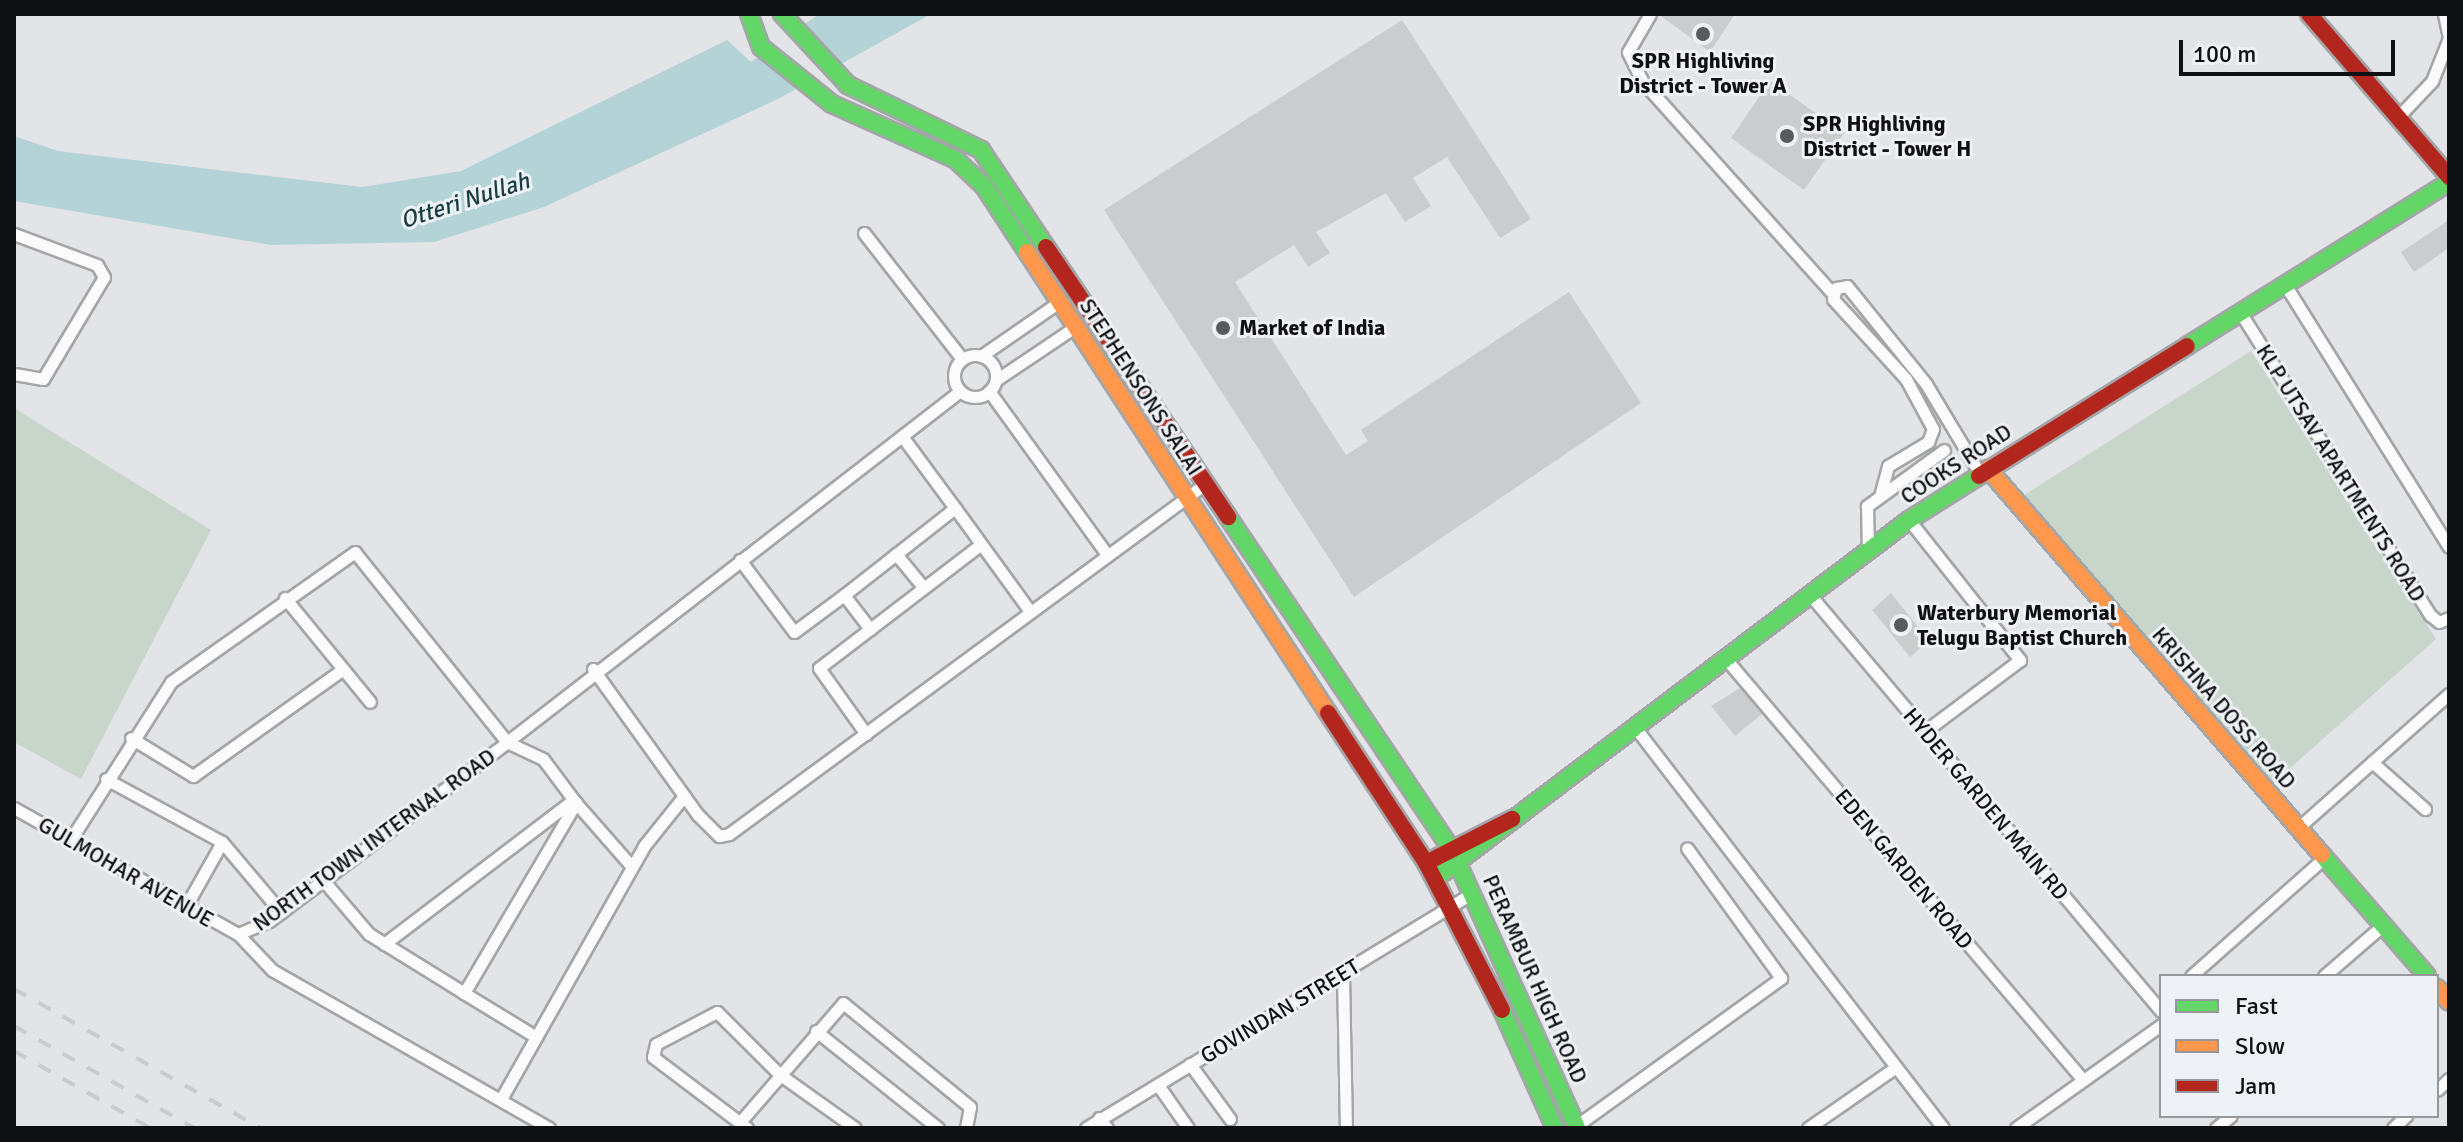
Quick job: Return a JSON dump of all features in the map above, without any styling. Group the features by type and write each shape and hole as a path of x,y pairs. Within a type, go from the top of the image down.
{"main road":[{"name":"STEPHENSONS SALAI","path":"749,14 761,47 832,104 955,159 984,186 1426,863"},
{"path":"2309,14 2449,179"},
{"name":"STEPHENSONS SALAI","path":"784,20 848,85 981,150 1455,856"},
{"name":"COOKS ROAD","path":"1426,863 1455,856 1503,834 1512,819 1909,520 2449,179"},
{"name":"KRISHNA DOSS ROAD","path":"1984,471 2425,974"},
{"name":"COOKS ROAD","path":"1436,878 1455,856"},
{"name":"PERAMBUR HIGH ROAD","path":"1455,856 1576,1127"},
{"name":"PERAMBUR HIGH ROAD","path":"1426,863 1452,905 1555,1128"}],"street":[{"path":"1650,14 1628,52 1642,81 1906,379 1933,429 1928,442 1888,466 1880,496"},
{"path":"2398,117 2432,81 2449,38 2444,14"},
{"path":"864,233 962,359"},
{"path":"14,234 97,265 104,277 43,379 14,374"},
{"path":"2284,283 2449,547"},
{"path":"1832,293 1847,286 1984,471"},
{"path":"962,359 981,356 1059,302"},
{"name":"KLP UTSAV APARTMENTS ROAD","path":"2240,312 2430,615 2439,622 2449,618"},
{"path":"962,359 954,375 960,391 975,397 989,391 996,380 1075,327"},
{"path":"981,356 996,380"},
{"name":"NORTH TOWN INTERNAL ROAD","path":"238,934 281,912 507,742 593,669 960,391"},
{"path":"989,391 1105,552"},
{"path":"902,436 1029,610"},
{"path":"1868,552 1865,511 1880,496 1944,450"},
{"path":"593,669 684,796 713,831 729,834 1105,552 1205,484"},
{"path":"740,560 794,632 955,508"},
{"path":"1909,520 2020,660 1925,731"},
{"path":"866,734 819,668 981,544"},
{"path":"71,839 131,738 171,682 340,557 361,553 507,742 543,759 575,802 632,867"},
{"path":"896,554 923,587"},
{"path":"844,595 870,629"},
{"name":"HYDER GARDEN MAIN RD","path":"1811,596 2159,1006"},
{"path":"285,598 370,702"},
{"name":"EDEN GARDEN ROAD","path":"1726,659 2083,1080"},
{"path":"131,738 193,776 343,669"},
{"path":"2299,827 2449,694"},
{"path":"1634,726 1943,1128"},
{"path":"2372,762 2425,809"},
{"path":"106,779 222,842 281,912"},
{"path":"501,1099 632,867 684,796"},
{"path":"384,944 575,802"},
{"path":"464,993 575,802"},
{"name":"GULMOHAR AVENUE","path":"14,808 238,934 272,970 549,1128"},
{"path":"186,906 222,842"},
{"path":"1576,1127 1781,978 1687,848"},
{"path":"2193,974 2324,858"},
{"path":"323,880 384,944 536,1037"},
{"name":"GOVINDAN STREET","path":"1086,1128 1103,1123 1190,1064 1472,893"},
{"path":"2326,974 2383,925"},
{"path":"1343,974 1346,1128"},
{"path":"855,1128 779,1074 717,1012 656,1044 653,1057 743,1125 779,1074 843,1003 970,1107 966,1128"},
{"path":"2016,1128 2159,1026"},
{"path":"816,1031 938,1128"},
{"path":"1190,1064 1230,1119"},
{"path":"1808,1128 1896,1067"},
{"path":"1158,1085 1188,1128"}],"shaded area":[{"path":"2251,351 2436,639 2272,784 2024,495"},
{"path":"14,408 211,530 81,779 14,742"}],"water":[{"name":"Otteri Nullah","path":"819,14 931,14 780,98 544,207 434,242 271,245 14,201 14,136 58,151 362,187 461,171 727,40 751,62"}],"pier":[{"path":"796,23 844,67 799,92 759,56"}],"building":[{"name":"SPR Highliving District - Tower A","path":"1658,14 1735,14 1710,52"},
{"name":"Market of India","path":"1402,20 1531,219 1500,238 1447,157 1413,178 1431,206 1405,222 1386,193 1316,232 1330,253 1308,267 1294,245 1235,282 1346,455 1368,441 1361,430 1569,292 1641,403 1354,597 1104,210"},
{"name":"SPR Highliving District - Tower H","path":"1770,81 1844,133 1804,190 1731,138"},
{"path":"2449,220 2449,248 2414,272 2401,252"},
{"name":"Waterbury Memorial Telugu Baptist Church","path":"1891,593 1929,641 1910,657 1872,610"},
{"path":"1740,688 1762,714 1735,736 1711,706"}],"railway":[{"path":"14,989 261,1128"},
{"path":"14,1026 194,1128"},
{"path":"14,1051 150,1128"}],"traffic: fast":[{"path":"749,14 761,47 832,104 955,159 984,186 1027,252"},
{"path":"782,14 848,85 981,150 1046,247"},
{"path":"2187,346 2449,182"},
{"path":"1436,878 1909,520 1979,476"},
{"path":"1228,517 1451,849"},
{"path":"1454,855 1577,1128"},
{"path":"2322,855 2425,974"},
{"path":"1502,1010 1555,1128"}],"traffic: slow":[{"path":"1027,252 1328,713"},
{"path":"1988,469 2322,855"},
{"path":"2439,990 2449,1002"}],"traffic: jam":[{"path":"2309,14 2449,177"},
{"path":"1046,247 1228,517"},
{"path":"1979,476 2187,346"},
{"path":"1328,713 1426,863"},
{"path":"1502,1010 1426,863 1512,819"}],"place":[{"name":"SPR Highliving District - Tower A","path":"1703,34"},
{"name":"SPR Highliving District - Tower H","path":"1787,136"},
{"name":"Market of India","path":"1223,328"},
{"name":"Waterbury Memorial Telugu Baptist Church","path":"1901,625"}]}
